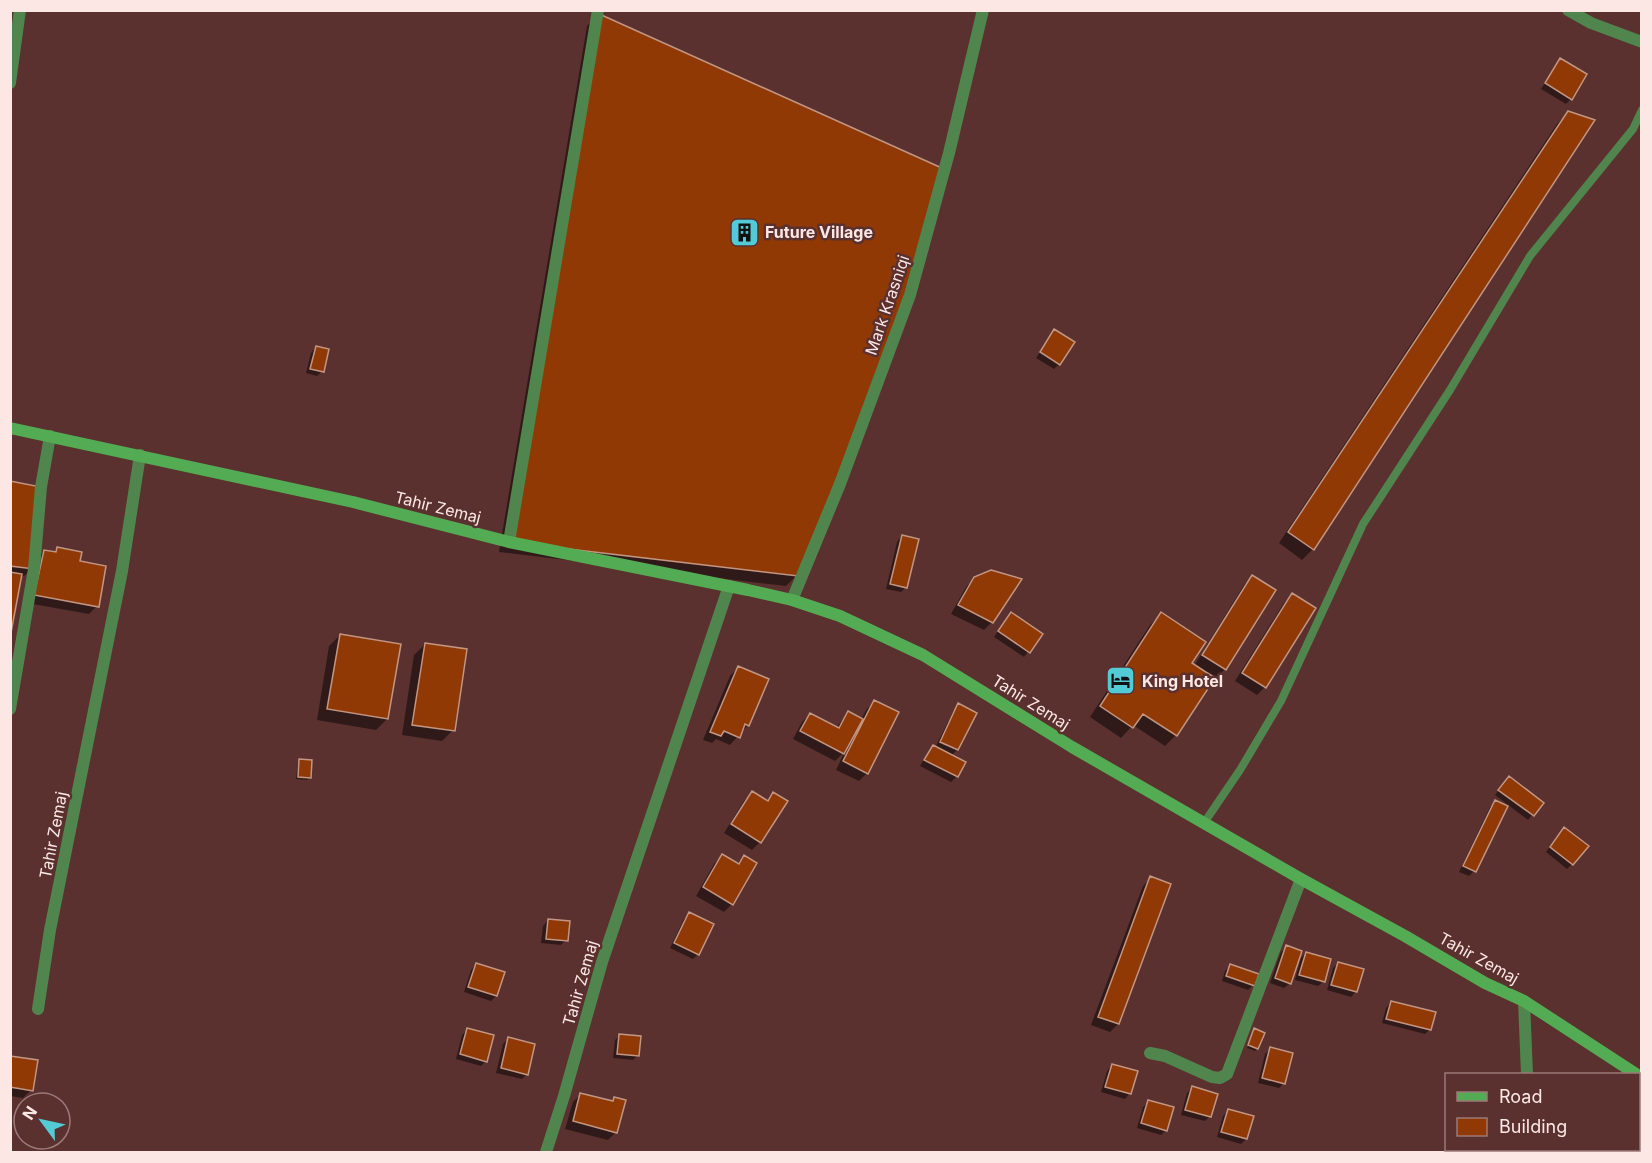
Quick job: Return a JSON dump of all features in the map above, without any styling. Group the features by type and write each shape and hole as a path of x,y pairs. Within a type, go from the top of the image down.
{"main road":[{"name":"Tahir Zemaj","path":"10,428 353,502 509,542 792,600 840,616 923,655 1072,747 1301,879 1485,983 1524,1001 1633,1073"}],"street":[{"path":"10,83 20,10"},
{"path":"509,542 597,10"},
{"name":"Mark Krasniqi","path":"792,600 840,484 910,296 949,153 983,10"},
{"path":"1568,10 1591,23 1641,42"},
{"path":"10,709 34,569 41,487 50,436"},
{"name":"Tahir Zemaj","path":"38,1009 50,930 122,571 140,455"},
{"name":"Tahir Zemaj","path":"546,1152 602,962 729,586"},
{"path":"1150,1053 1165,1056 1212,1077 1220,1078 1227,1074 1301,879"},
{"path":"1524,1001 1527,1073"}],"lane":[{"path":"1204,823 1240,770 1281,701 1363,524 1450,390 1530,256 1633,129 1641,110"}],"building":[{"name":"Future Village","path":"597,13 944,169 910,295 798,576 509,542"},
{"path":"1560,58 1587,74 1572,100 1545,83"},
{"path":"1568,111 1595,120 1314,550 1288,532"},
{"path":"1054,329 1075,342 1060,365 1040,352"},
{"path":"316,346 329,349 324,372 310,369"},
{"path":"10,481 41,487 34,569 10,566"},
{"path":"902,535 919,539 907,588 890,584"},
{"path":"57,547 82,552 80,561 106,566 99,607 34,595 44,550 56,552"},
{"path":"991,570 1022,579 993,623 958,605 974,577"},
{"path":"10,572 22,574 10,638"},
{"path":"1252,575 1276,590 1226,670 1202,655"},
{"path":"1292,593 1316,608 1266,688 1242,673"},
{"path":"1011,612 1043,634 1030,653 998,631"},
{"path":"1161,612 1206,642 1192,663 1215,678 1177,736 1143,714 1133,728 1100,706"},
{"path":"340,634 401,644 388,719 327,709"},
{"path":"425,643 467,649 455,731 412,725"},
{"path":"738,666 769,679 749,726 745,724 740,738 724,731 721,736 710,732"},
{"path":"874,700 899,712 868,774 843,761"},
{"path":"958,703 977,713 958,750 940,742"},
{"path":"848,711 863,719 844,754 800,731 810,713 839,728"},
{"path":"933,745 966,762 958,777 924,760"},
{"path":"299,759 312,760 311,778 298,777"},
{"path":"1509,776 1544,803 1534,816 1498,790"},
{"path":"752,791 768,801 773,792 788,801 761,843 731,824"},
{"path":"1495,800 1508,806 1476,872 1463,866"},
{"path":"1564,827 1589,846 1573,865 1550,847"},
{"path":"722,854 739,864 744,855 757,863 733,905 703,887"},
{"path":"1150,876 1171,884 1119,1024 1098,1017"},
{"path":"689,912 714,924 699,955 674,943"},
{"path":"548,919 570,921 568,941 546,939"},
{"path":"1286,945 1302,951 1291,984 1275,978"},
{"path":"1306,952 1331,959 1325,982 1299,975"},
{"path":"1338,962 1364,969 1357,992 1331,985"},
{"path":"476,963 505,972 497,996 468,987"},
{"path":"1230,964 1259,974 1255,986 1226,976"},
{"path":"1391,1001 1436,1012 1431,1030 1386,1019"},
{"path":"467,1028 494,1035 487,1062 460,1054"},
{"path":"1254,1028 1265,1033 1258,1049 1248,1045"},
{"path":"619,1034 641,1036 639,1056 617,1054"},
{"path":"508,1037 535,1044 528,1075 501,1068"},
{"path":"1270,1047 1293,1053 1285,1084 1262,1078"},
{"path":"10,1056 38,1060 33,1091 10,1087"},
{"path":"1112,1064 1138,1071 1131,1094 1105,1087"},
{"path":"1192,1086 1218,1094 1211,1117 1185,1110"},
{"path":"580,1093 613,1101 614,1097 626,1100 617,1133 573,1121"},
{"path":"1148,1100 1174,1107 1167,1131 1141,1123"},
{"path":"1228,1109 1254,1116 1247,1139 1221,1132"},
{"path":"1554,1151 1629,1152 1556,1152"}],"place":[{"name":"Future Village","path":"744,232"},
{"name":"King Hotel","path":"1121,681"}]}
